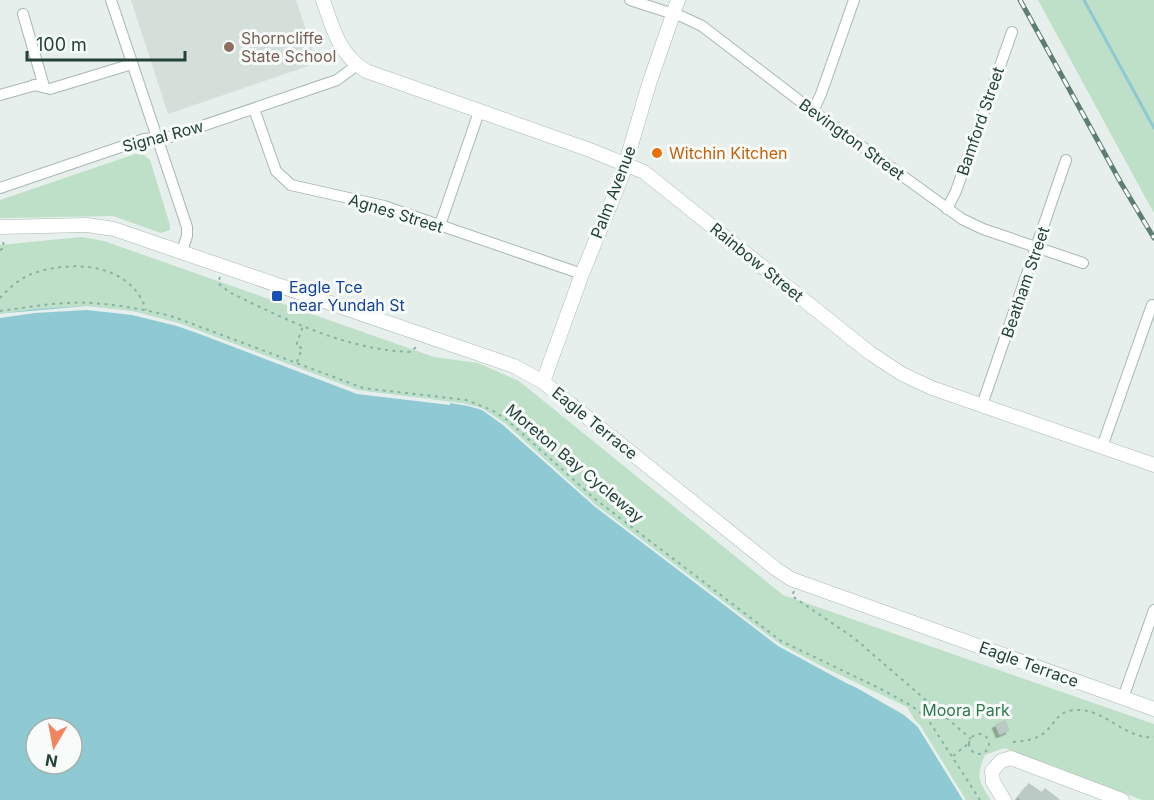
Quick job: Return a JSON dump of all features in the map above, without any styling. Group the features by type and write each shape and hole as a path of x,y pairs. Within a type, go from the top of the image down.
{"street":[{"path":"111,0 187,227 188,233 182,251"},
{"path":"323,0 341,48 357,65"},
{"name":"Bevington Street","path":"630,0 688,19 702,26 813,111 947,209 972,224 1083,263"},
{"name":"Palm Avenue","path":"543,382 582,274 626,163 649,84 678,0"},
{"path":"813,111 854,0"},
{"path":"0,95 43,82 23,14"},
{"name":"Bamford Street","path":"947,209 956,190 1012,32"},
{"path":"34,85 50,89 132,64"},
{"name":"Signal Row","path":"1,184 144,139 170,137 254,109 326,84 357,65"},
{"name":"Rainbow Street","path":"357,65 376,76 626,163 649,176 885,364 916,381 1154,465"},
{"name":"Agnes Street","path":"254,109 276,171 291,185 368,201 582,274"},
{"path":"440,225 479,111"},
{"name":"Beatham Street","path":"982,405 1066,160"},
{"name":"Eagle Terrace","path":"2,233 87,225 106,227 182,251 434,340 497,359 543,382 769,564 791,579 1154,709"},
{"path":"1102,447 1152,304"},
{"path":"1123,698 1154,610"},
{"path":"1000,794 992,777 994,767 1001,761 1011,758 1122,800"}],"path":[{"path":"0,250 4,248 2,233"},
{"path":"0,298 14,284 28,275 56,267 84,266 115,273 135,289 146,310"},
{"path":"220,277 218,284 229,292 324,335 388,351 411,352 417,346"},
{"name":"Moreton Bay Cycleway","path":"0,311 40,305 91,303 146,310 174,317 363,388 466,400 492,410 507,420 595,499 781,641 912,706 927,718 980,800"},
{"path":"296,363 302,348 296,346 303,326"},
{"path":"794,590 792,596 854,638 970,741 971,750 978,754 985,752 989,742 984,736 977,735 970,741 953,756"},
{"path":"1013,742 1028,741 1043,734 1056,717 1068,711 1082,710 1096,714 1136,735 1154,737"}],"shaded area":[{"name":"Shorncliffe State School","path":"131,0 296,0 317,63 168,114"}],"green space":[{"path":"1038,0 1154,0 1154,213 1144,195"},
{"path":"135,154 144,155 150,160 170,230 161,233 113,216 0,218 0,200"},
{"name":"Moora Park","path":"81,237 104,241 434,357 478,363 519,381 783,595 1154,724 1154,800 1142,800 1004,748 985,755 980,768 981,783 991,800 963,800 907,707 777,645 355,391 91,307 35,309 0,315 0,245"}],"water":[{"path":"87,306 133,311 179,323 358,390 463,403 482,408 505,423 595,504 780,644 904,715 918,727 963,800 0,800 0,314"}],"pier":[{"path":"87,306 133,311 179,323 358,390 463,403 482,408 505,423 595,504 780,644 887,701 846,683 778,646 594,506 503,425 482,410 450,403 450,405 357,394 177,326 132,315 87,310 0,318 0,314 7,313"},
{"path":"903,710 920,725 966,800 963,800 918,727"}],"building":[{"path":"1005,721 1009,730 1000,734 996,725"},
{"path":"1029,784 1042,793 1045,789 1058,799 1023,800 1019,797"}],"waterway":[{"path":"1084,0 1154,128"}],"railway":[{"path":"1020,0 1154,238"}],"place":[{"name":"Shorncliffe State School","path":"229,47"},
{"name":"Witchin Kitchen","path":"657,153"},
{"name":"Eagle Tce near Yundah St","path":"277,296"}]}
